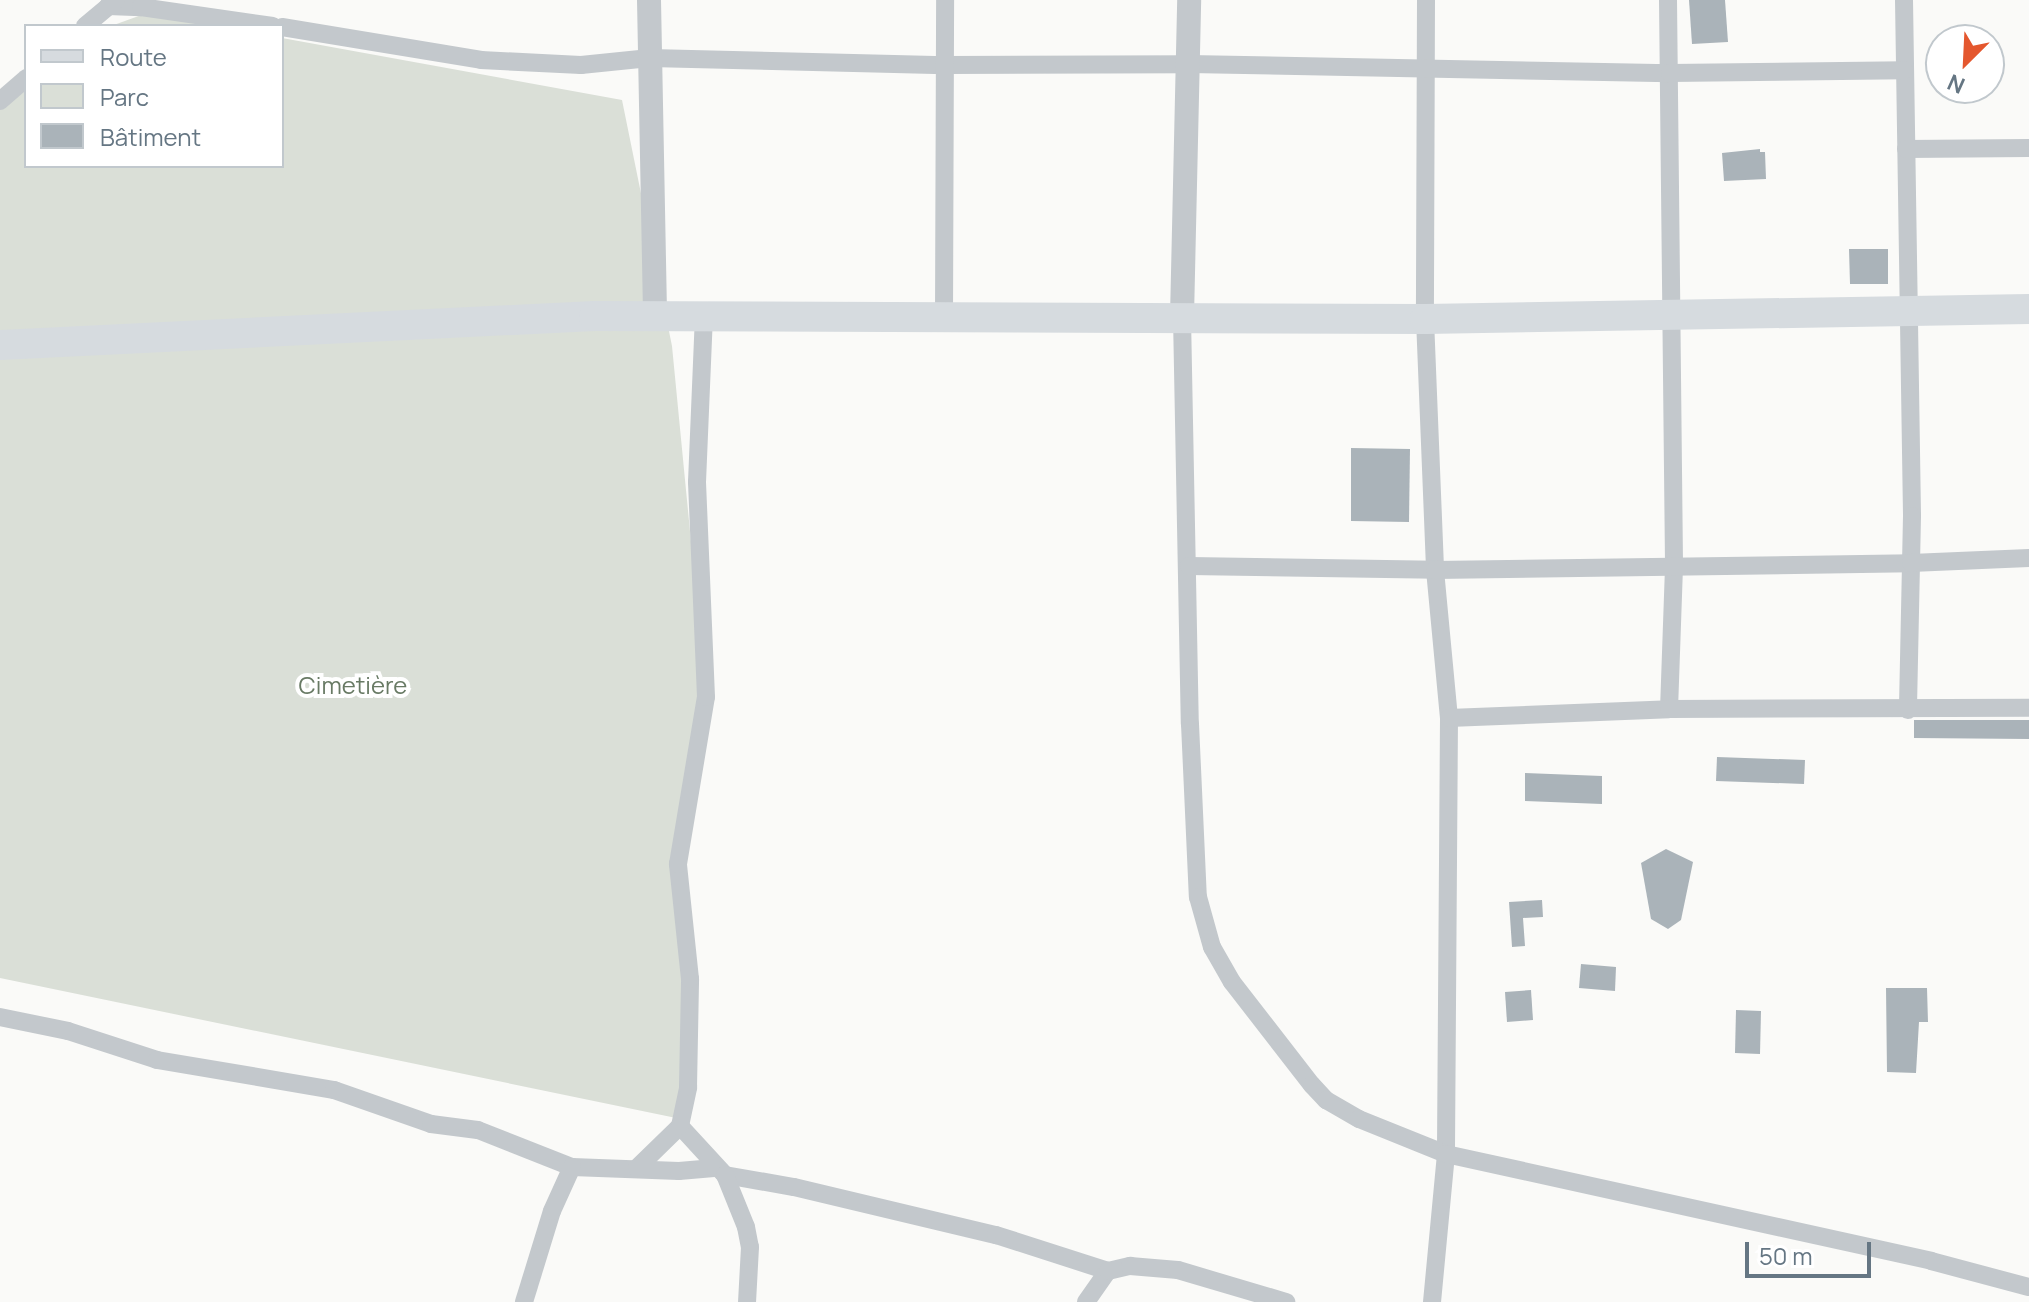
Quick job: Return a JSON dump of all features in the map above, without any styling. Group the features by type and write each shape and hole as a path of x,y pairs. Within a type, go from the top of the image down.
{"main road":[{"path":"0,345 594,316 1425,319 2029,309"}],"street":[{"path":"649,0 655,317"},
{"path":"944,318 945,0"},
{"path":"1189,0 1182,317 1196,871 1202,917 1212,947 1240,992 1326,1100 1359,1119 1446,1154 1931,1261 2029,1287"},
{"path":"1426,0 1425,319 1435,570 1449,718 1446,1154 1432,1302"},
{"path":"1668,0 1674,567 1669,709"},
{"path":"1904,0 1911,563 1908,710"},
{"path":"87,24 112,3 259,24"},
{"path":"284,27 481,60 581,65 650,58 945,65 1189,64 1670,73 1904,70"},
{"path":"0,101 24,80"},
{"path":"1906,149 2029,148"},
{"path":"637,1168 680,1126 688,1087 692,1029 678,864 706,697 697,482 704,316"},
{"path":"1189,566 1435,570 1911,563 2029,558"},
{"path":"1449,718 1669,709 2029,708"},
{"path":"0,1017 68,1031 157,1060 334,1090 431,1124 478,1130 572,1167 721,1171 996,1235 1108,1271 1130,1266 1178,1270 1286,1302"},
{"path":"680,1126 721,1171 746,1227 750,1247 747,1302"},
{"path":"524,1302 548,1224 572,1167"},
{"path":"1086,1302 1108,1271"}],"green space":[{"path":"147,13 206,24 117,24"},
{"name":"Cimetière","path":"284,38 622,100 672,346 707,706 674,850 685,905 681,1119 0,978 0,104 24,81 24,168 284,168"}],"building":[{"path":"1689,0 1725,0 1728,42 1692,44"},
{"path":"1760,149 1760,152 1765,152 1766,179 1724,181 1722,153"},
{"path":"1849,249 1888,249 1888,284 1850,284"},
{"path":"1351,448 1410,449 1409,522 1351,521"},
{"path":"1914,720 2029,720 2029,739 1914,738"},
{"path":"1717,757 1805,760 1804,784 1716,781"},
{"path":"1525,773 1602,776 1602,804 1525,801"},
{"path":"1666,849 1693,862 1681,920 1668,929 1651,919 1641,863"},
{"path":"1542,900 1543,917 1523,918 1525,946 1512,947 1509,902"},
{"path":"1581,964 1616,967 1615,991 1579,988"},
{"path":"1886,988 1927,988 1928,1022 1919,1022 1916,1073 1887,1072"},
{"path":"1531,990 1533,1020 1507,1022 1505,992"},
{"path":"1736,1010 1761,1011 1760,1054 1735,1053"}]}
